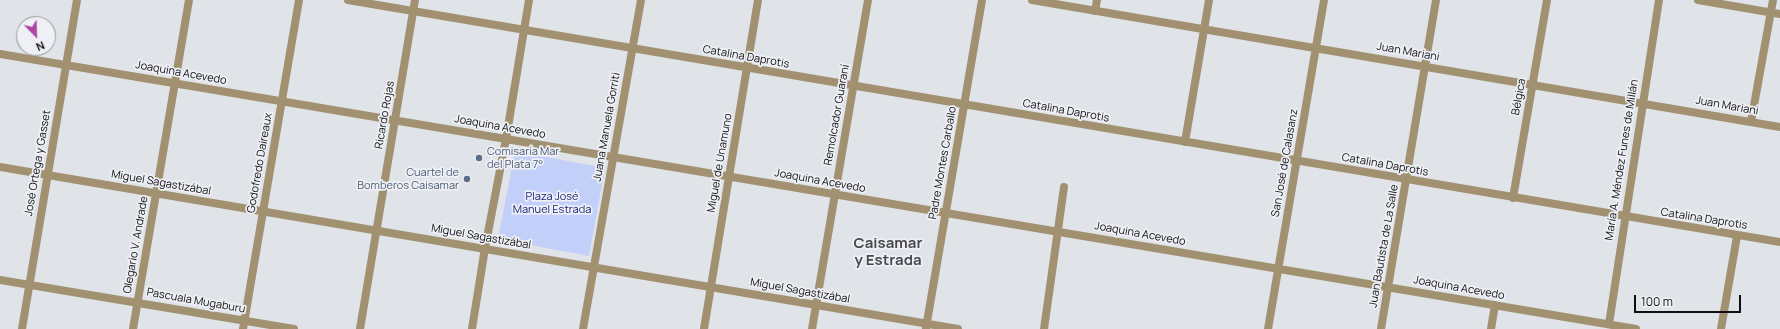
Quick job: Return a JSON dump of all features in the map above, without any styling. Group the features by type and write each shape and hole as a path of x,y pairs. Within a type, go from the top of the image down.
{"street":[{"name":"José Ortega y Gasset","path":"22,329 77,0"},
{"name":"Olegario V. Andrade","path":"133,329 189,0"},
{"name":"Godofredo Daireaux","path":"244,325 299,0"},
{"name":"Catalina Daprotis","path":"348,0 1624,217 1780,242"},
{"name":"Ricardo Rojas","path":"360,329 415,0"},
{"path":"472,329 529,0"},
{"name":"Juana Manuela Gorriti","path":"583,329 641,0"},
{"name":"Miguel de Unamuno","path":"704,329 758,0"},
{"name":"Remolcador Guaraní","path":"812,329 868,0"},
{"name":"Padre Montes Carballo","path":"926,326 982,0"},
{"name":"Juan Mariani","path":"1032,0 1780,127"},
{"path":"1095,11 1097,0"},
{"path":"1185,142 1209,0"},
{"name":"San José de Calasanz","path":"1268,329 1324,0"},
{"name":"Juan Bautista de La Salle","path":"1381,329 1436,0"},
{"name":"Bélgica","path":"1513,198 1547,0"},
{"name":"María A. Méndez Funes de Millán","path":"1608,324 1659,0"},
{"path":"1698,0 1780,14"},
{"path":"1751,122 1772,0"},
{"name":"Joaquina Acevedo","path":"0,54 1636,329"},
{"name":"Miguel Sagastizábal","path":"0,166 816,305 926,326 958,329"},
{"path":"1044,329 1064,187"},
{"path":"1721,329 1737,236"},
{"name":"Pascuala Mugaburu","path":"0,280 137,303 244,325 294,329"},
{"path":"1491,329 1495,305"}],"green space":[{"name":"Plaza José Manuel Estrada","path":"515,151 605,168 589,256 498,239"}],"place":[{"name":"Comisaría Mar del Plata 7°","path":"479,158"},
{"name":"Cuartel de Bomberos Caisamar","path":"467,179"}],"district":[{"name":"Caisamar y Estrada","path":"888,252"}]}
